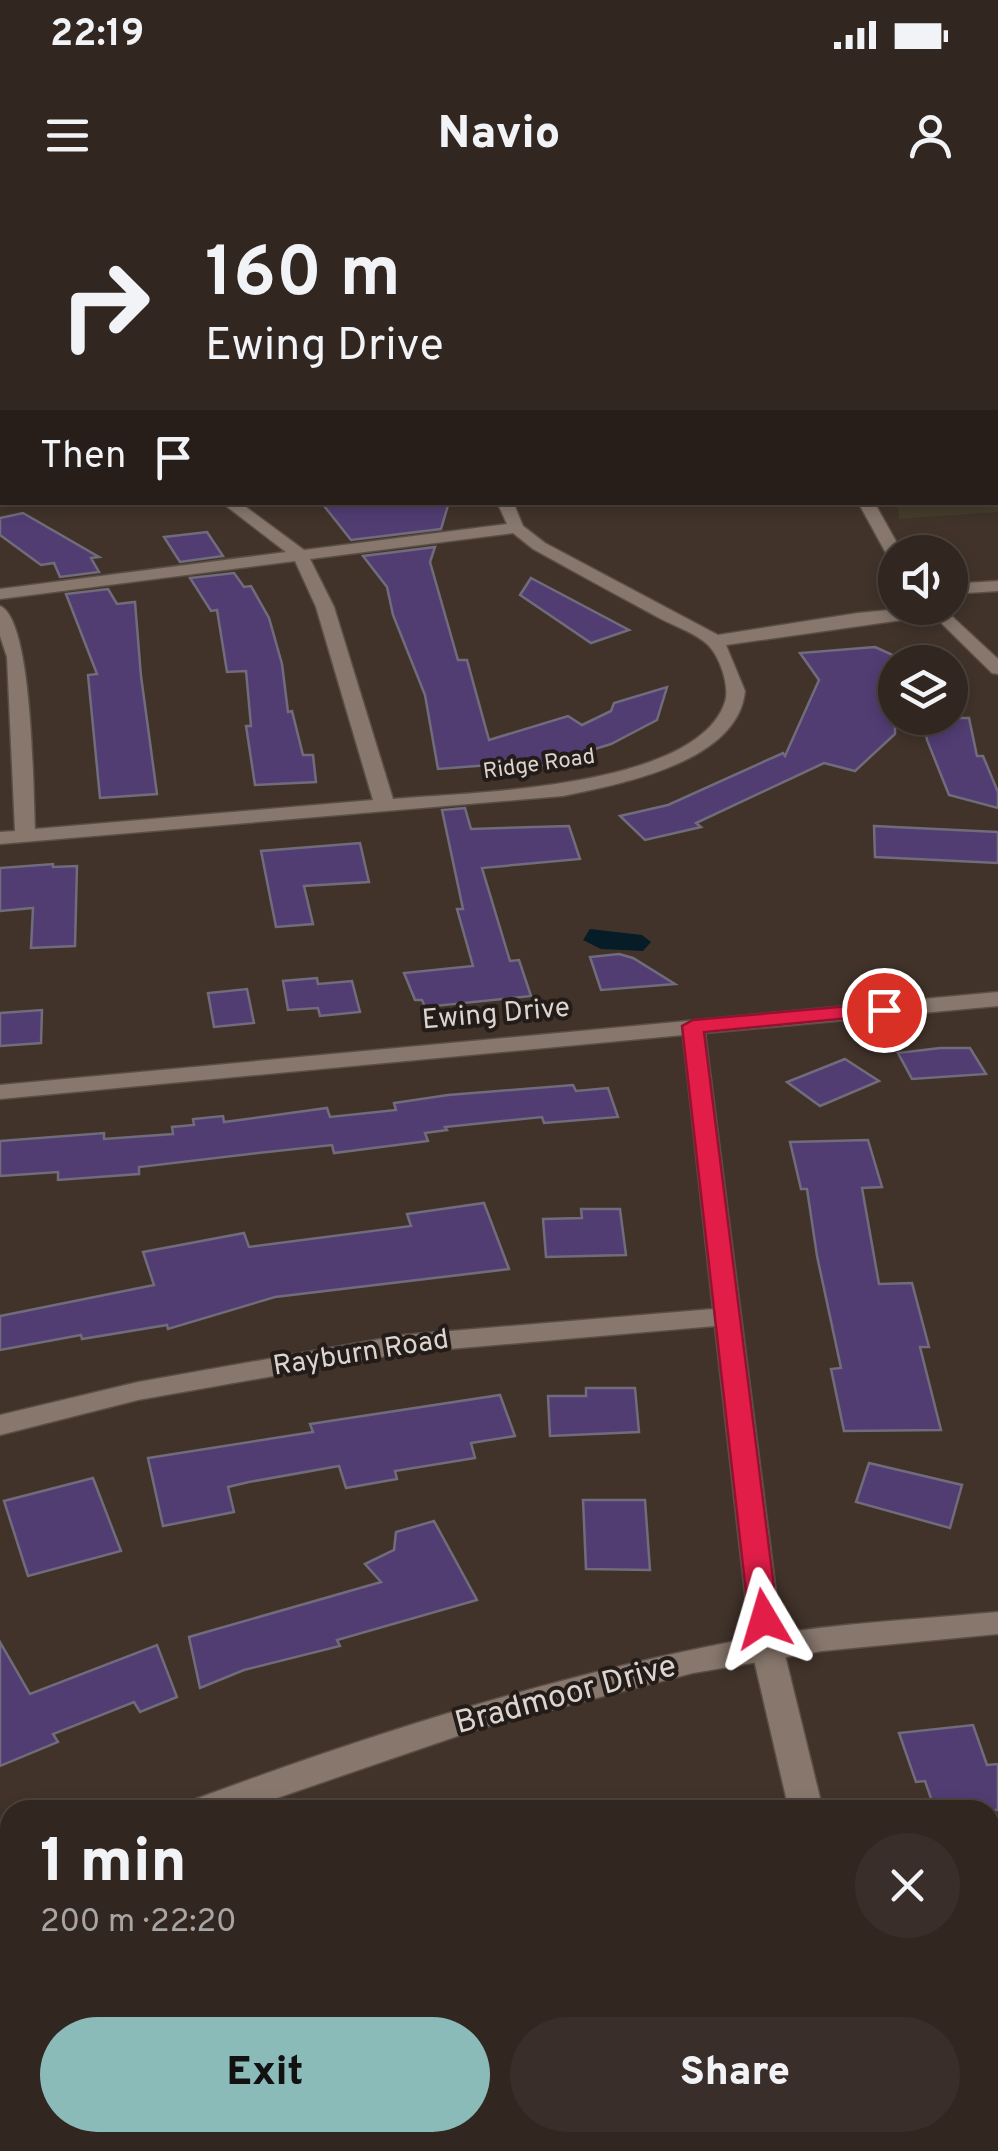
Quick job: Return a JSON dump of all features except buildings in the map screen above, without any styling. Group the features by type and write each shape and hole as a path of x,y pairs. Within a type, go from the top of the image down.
{"street":[{"path":"232,505 300,555 325,607 386,806"},
{"path":"506,505 516,528 538,546 714,642 878,616"},
{"path":"868,505 884,535"},
{"path":"0,594 516,528"},
{"path":"968,588 998,586"},
{"path":"0,611 16,657 25,836"},
{"path":"952,625 998,669"},
{"name":"Ridge Road","path":"0,838 563,790 636,774 681,756 717,729 735,699 731,669 714,642"},
{"name":"Ewing Drive","path":"0,1092 998,999"},
{"path":"693,1026 767,1647 804,1800"},
{"name":"Rayburn Road","path":"0,1425 138,1391 402,1344 727,1316"},
{"name":"Bradmoor Drive","path":"231,1800 293,1776 556,1696 767,1647 998,1623"}],"shaded area":[{"path":"898,505 998,505 998,512 899,519"}],"water":[{"path":"590,929 642,935 651,942 643,951 601,949 583,940"}],"route":[{"path":"764,1619 693,1026 884,1010"}]}
